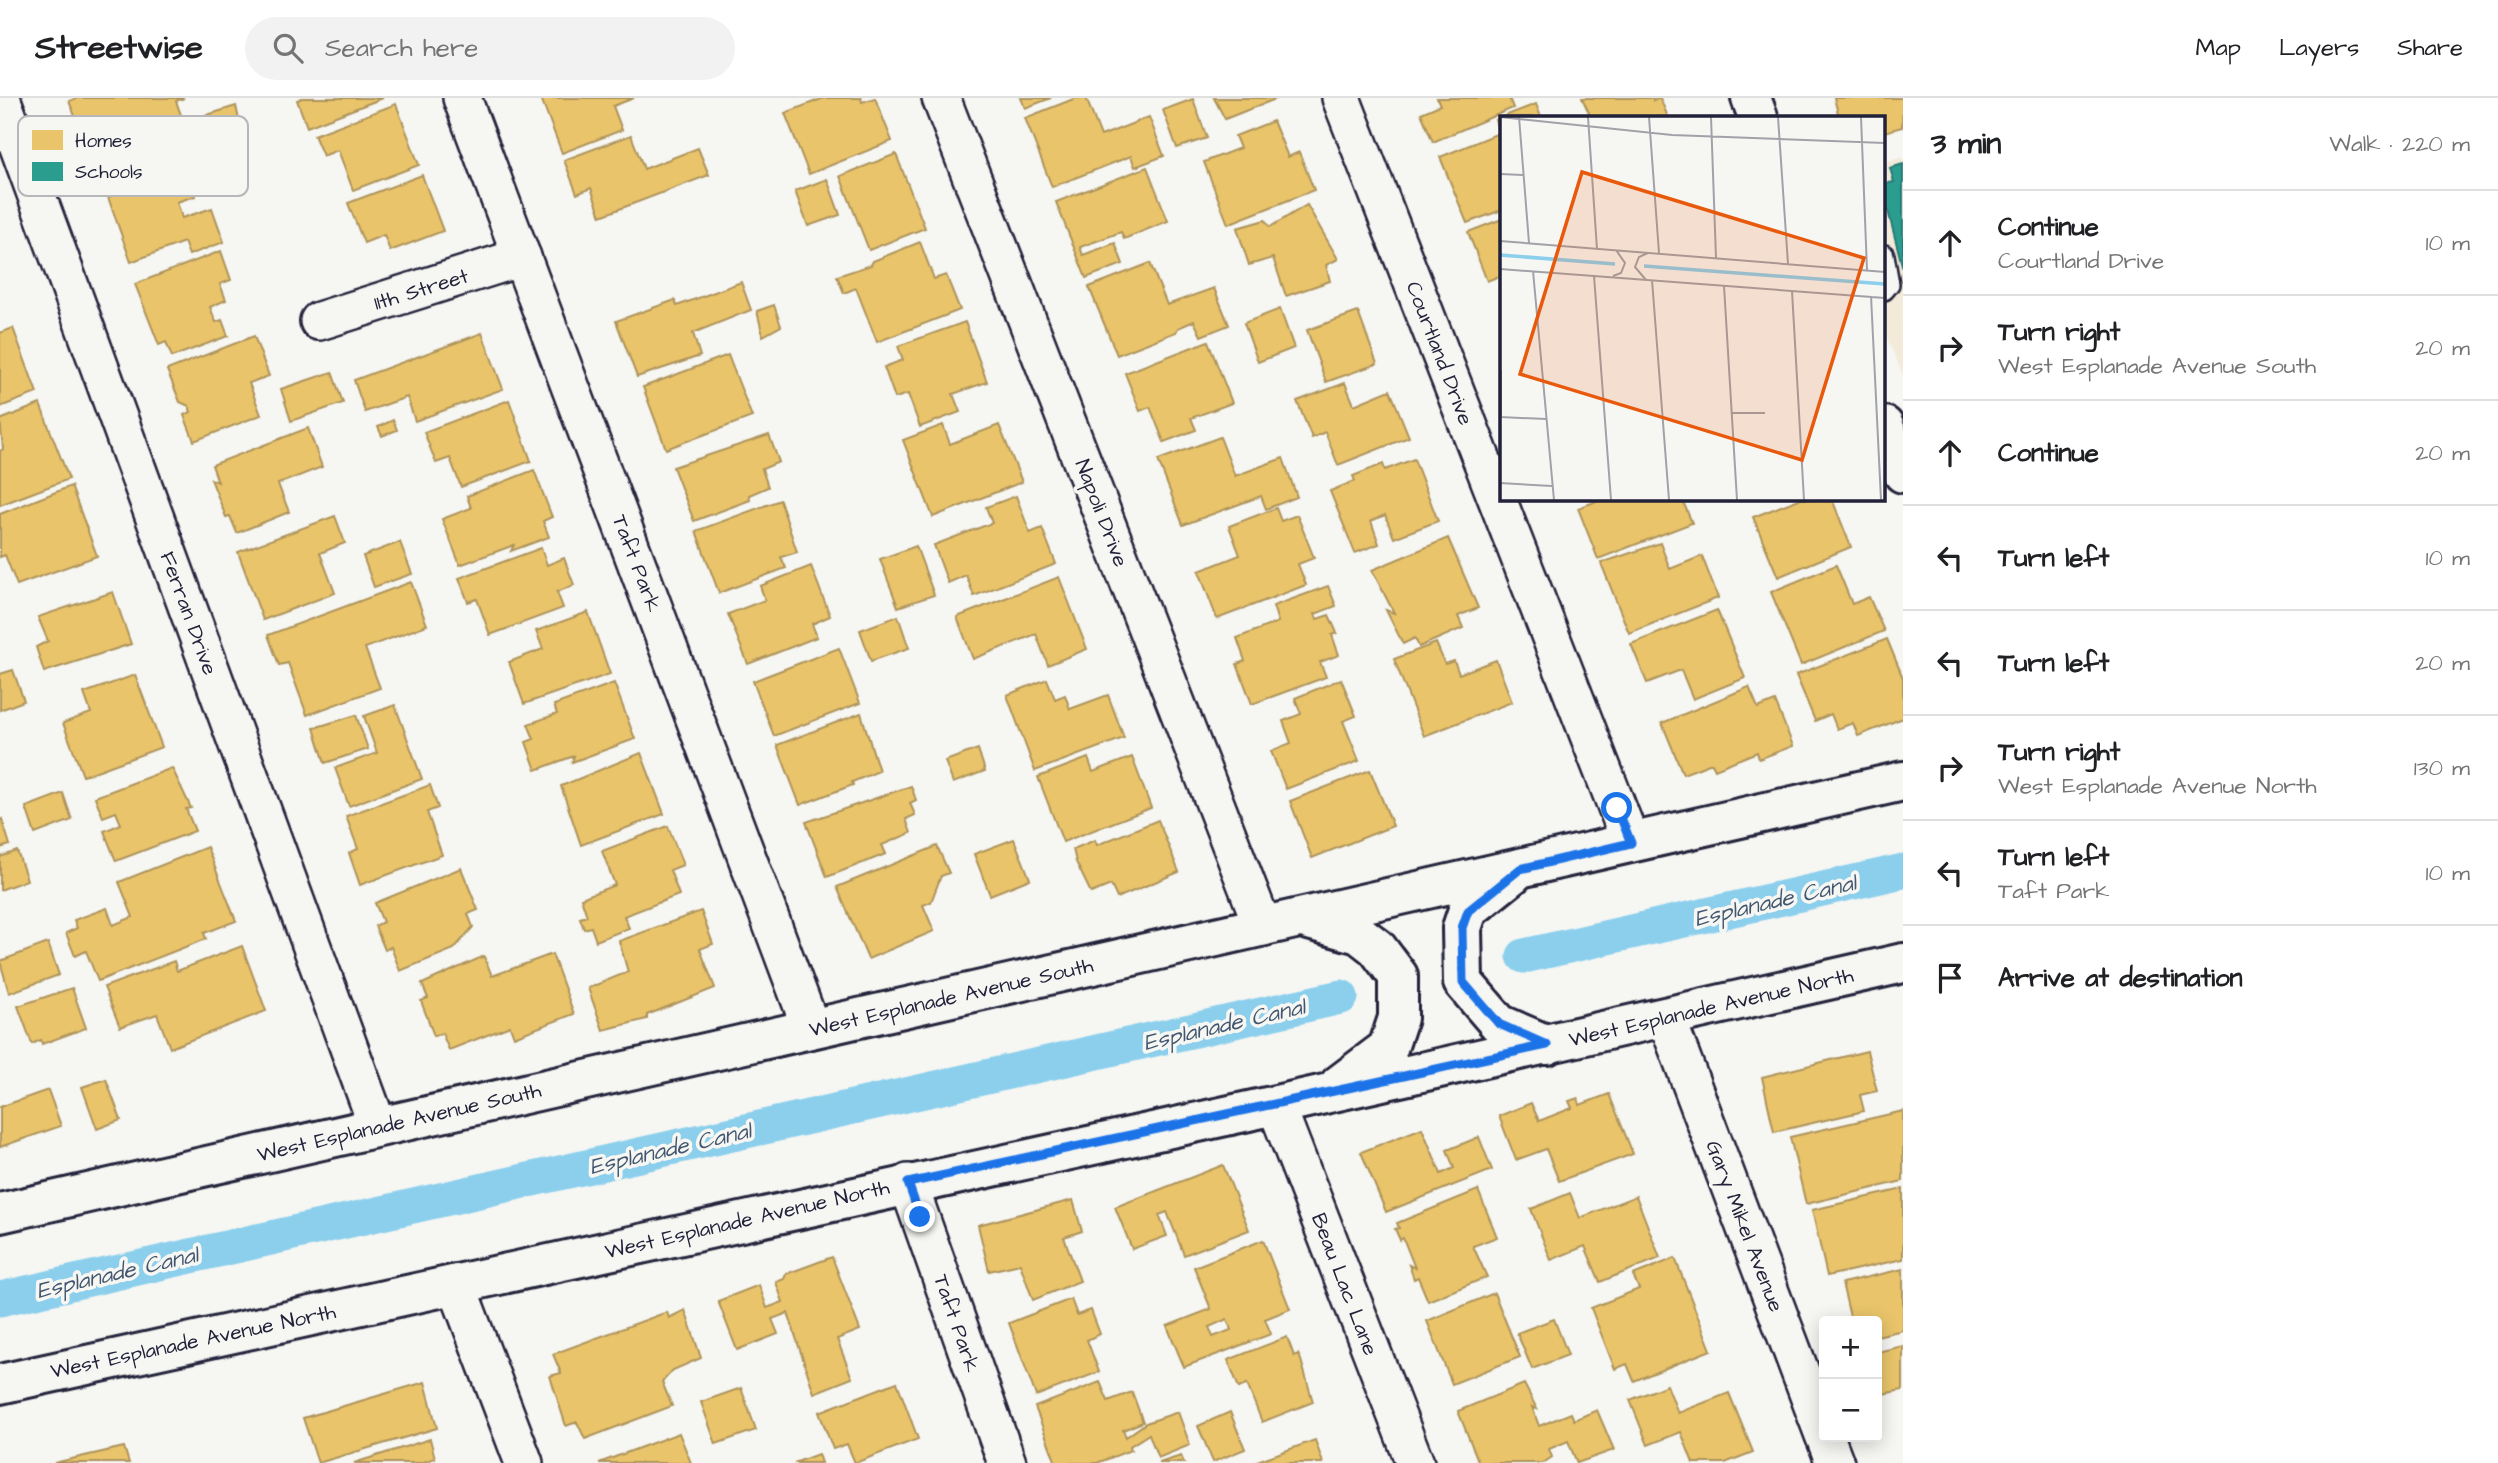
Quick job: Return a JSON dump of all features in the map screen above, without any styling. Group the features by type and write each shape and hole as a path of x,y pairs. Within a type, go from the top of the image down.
{"main road":[{"path":"1751,98 1758,116"},
{"path":"1885,428 1903,473"},
{"name":"West Esplanade Avenue South","path":"0,1213 1903,781"},
{"path":"1520,869 1468,911 1462,928 1463,982 1499,1024 1547,1045"},
{"path":"1302,919 1359,933 1377,948 1398,976 1398,1018 1388,1048 1332,1091"},
{"name":"West Esplanade Avenue North","path":"0,1384 908,1183 1276,1105 1903,963"}],"street":[{"name":"Ferran Drive","path":"1,98 18,144"},
{"name":"Taft Park","path":"462,98 811,1028"},
{"name":"Napoli Drive","path":"941,98 1263,927"},
{"name":"Courtland Drive","path":"1341,98 1631,843"},
{"name":"Ferran Drive","path":"37,196 378,1127"},
{"name":"11th Street","path":"319,321 522,257"},
{"name":"Gary Mikel Avenue","path":"1666,1017 1819,1423"},
{"name":"Beau Lac Lane","path":"1276,1105 1415,1463"},
{"name":"Taft Park","path":"908,1183 1007,1463"},
{"path":"456,1284 524,1463"},
{"name":"Gary Mikel Avenue","path":"1826,1442 1835,1463"}],"lane":[{"path":"1885,261 1889,284 1885,289"}],"shaded area":[{"path":"1903,157 1903,375 1885,333 1885,162"}],"building: Homes":[{"path":"77,98 184,98 176,101 181,116 75,116 69,101"},
{"path":"383,98 307,127 297,100"},
{"path":"541,98 634,98 613,106 622,130 562,153"},
{"path":"824,98 861,98 862,102 875,98 892,141 809,174 785,113"},
{"path":"1021,98 1051,98 1025,108"},
{"path":"1076,98 1086,98 1101,136 1149,117 1164,156 1135,167 1131,156 1052,187 1025,118"},
{"path":"1214,98 1278,98 1225,119"},
{"path":"1437,98 1509,98 1513,108 1433,142 1421,113 1440,105"},
{"path":"1582,98 1652,98 1653,101 1660,98 1668,116 1591,116"},
{"path":"1834,98 1903,98 1902,127 1885,132 1885,116 1839,116"},
{"path":"1193,99 1207,138 1177,148 1163,110"},
{"path":"396,104 419,165 353,190 338,150 323,156 314,135"},
{"path":"1536,104 1541,116 1505,116"},
{"path":"236,106 238,116 204,116"},
{"path":"1500,118 1500,211 1467,223 1440,157 1499,133 1495,120"},
{"path":"1273,121 1288,157 1299,152 1314,190 1228,224 1204,162 1240,148 1235,136"},
{"path":"631,135 644,169 698,148 709,175 601,216 591,188 577,194 564,160"},
{"path":"896,154 925,228 869,250 840,176"},
{"path":"1147,167 1168,221 1124,239 1121,232 1080,247 1083,255 1115,243 1123,264 1086,278 1056,202"},
{"path":"422,175 443,231 390,251 384,235 364,243 348,203"},
{"path":"827,179 840,215 808,226 795,191"},
{"path":"195,196 177,202 182,218 212,208 224,242 189,255 184,242 131,262 108,197"},
{"path":"1307,205 1338,259 1326,265 1330,281 1286,296 1273,258 1249,265 1237,228 1265,220 1270,227"},
{"path":"1500,220 1500,276 1487,281 1468,232"},
{"path":"920,242 934,279 946,275 960,310 877,342 856,288 844,293 837,276 871,265 873,261"},
{"path":"221,251 231,280 220,284 226,300 210,307 216,322 222,320 228,336 172,357 166,342 159,345 135,284"},
{"path":"1150,263 1167,305 1214,288 1229,325 1201,336 1194,321 1178,328 1176,332 1117,355 1089,287"},
{"path":"741,282 751,310 693,333 700,356 637,377 616,321 675,300 677,306"},
{"path":"774,305 781,326 763,336 757,311"},
{"path":"1280,309 1294,348 1258,362 1244,323"},
{"path":"1358,312 1377,364 1326,382 1307,330"},
{"path":"965,322 987,382 953,394 960,412 920,427 908,394 895,398 884,367 903,360 898,346"},
{"path":"13,328 37,393 0,407 0,333"},
{"path":"482,333 503,389 415,421 407,397 365,412 354,380"},
{"path":"254,336 269,376 249,383 261,415 194,441 184,415 191,412 189,406 180,402 167,370"},
{"path":"1208,341 1232,403 1191,418 1196,430 1164,442 1150,407 1140,411 1125,373"},
{"path":"728,355 752,417 666,449 643,387"},
{"path":"332,372 343,403 291,421 281,389"},
{"path":"1345,383 1354,405 1390,390 1409,437 1338,465 1325,432 1312,438 1297,401"},
{"path":"509,400 531,461 461,487 450,458 436,463 424,432"},
{"path":"40,404 69,479 0,505 0,451 3,449 0,420"},
{"path":"393,420 397,430 382,436 378,427"},
{"path":"943,425 950,444 999,425 1022,482 933,517 903,440"},
{"path":"308,428 322,467 278,484 289,512 237,533 230,516 226,517 211,479 218,482 212,465"},
{"path":"769,435 779,462 762,469 768,487 749,495 750,500 694,521 673,467"},
{"path":"1220,437 1235,476 1283,458 1297,497 1266,509 1261,496 1183,525 1158,460"},
{"path":"1414,459 1438,521 1394,538 1385,515 1371,521 1379,544 1355,553 1330,491 1355,481 1353,476 1383,464 1385,470"},
{"path":"534,470 552,517 543,521 549,537 511,551 514,545 460,565 442,519 471,508 467,496"},
{"path":"71,486 97,556 17,585 5,555 0,557 0,514"},
{"path":"1016,496 1030,533 1042,528 1056,564 974,596 966,575 948,583 934,545 992,523 986,507"},
{"path":"780,500 797,552 781,557 786,568 719,593 696,531"},
{"path":"1599,500 1682,500 1692,523 1598,559 1578,508"},
{"path":"1796,500 1832,500 1851,547 1778,577 1753,517"},
{"path":"1276,508 1281,521 1297,515 1314,558 1298,564 1306,585 1217,619 1199,571 1240,555 1229,526"},
{"path":"335,516 345,543 320,553 335,593 263,620 238,552"},
{"path":"1448,538 1478,608 1458,616 1463,628 1419,647 1415,638 1403,644 1386,610 1394,613 1372,570"},
{"path":"400,542 412,574 374,587 363,556"},
{"path":"1660,543 1670,569 1702,556 1718,598 1629,633 1601,563"},
{"path":"916,546 934,595 898,607 880,559"},
{"path":"541,548 547,565 564,558 574,585 557,592 563,608 490,635 477,599 468,602 459,578"},
{"path":"1836,565 1852,604 1869,597 1884,631 1801,665 1771,592"},
{"path":"811,566 830,616 812,624 817,637 748,664 728,614 765,600 760,586"},
{"path":"1059,577 1087,649 1048,665 1036,634 973,659 957,617"},
{"path":"411,582 427,625 365,648 380,688 307,715 288,663 279,665 268,635"},
{"path":"1328,586 1336,606 1315,614 1317,619 1329,615 1337,633 1332,635 1339,655 1320,662 1326,677 1252,704 1237,664 1245,661 1237,638 1278,622 1273,606"},
{"path":"113,592 131,644 44,672 36,647 48,641 38,617"},
{"path":"1717,610 1745,678 1693,699 1681,670 1647,683 1631,644"},
{"path":"588,612 610,674 524,704 509,662 543,649 536,631"},
{"path":"898,616 909,648 871,661 860,630"},
{"path":"1887,639 1903,678 1903,718 1858,736 1853,723 1837,729 1831,714 1815,721 1796,675"},
{"path":"1436,643 1445,664 1454,661 1459,674 1496,660 1512,702 1424,736 1394,659"},
{"path":"839,648 860,703 774,736 753,681"},
{"path":"13,670 24,701 0,710 0,674"},
{"path":"135,675 162,747 83,776 63,723 91,713 84,693"},
{"path":"1047,679 1055,699 1065,695 1070,709 1108,695 1124,738 1035,771 1007,695"},
{"path":"1341,679 1356,716 1343,721 1359,761 1286,789 1271,751 1291,743 1283,721 1301,714 1295,698"},
{"path":"614,683 635,739 572,762 574,756 536,770 526,742 534,739 528,724 557,714 554,705"},
{"path":"1749,687 1758,708 1775,701 1793,746 1759,759 1757,752 1715,769 1712,763 1683,774 1662,723"},
{"path":"395,705 422,779 349,806 335,768 377,753 364,716"},
{"path":"861,713 879,771 852,782 853,785 800,805 777,745"},
{"path":"356,715 368,749 325,763 314,728"},
{"path":"978,749 985,771 953,783 945,761"},
{"path":"641,753 664,814 581,845 561,786"},
{"path":"1132,757 1151,808 1063,842 1038,777 1088,758 1093,772"},
{"path":"172,768 191,808 186,809 195,831 116,861 104,831 121,824 116,812 103,817 95,797"},
{"path":"1370,770 1393,826 1312,858 1290,801"},
{"path":"430,785 438,808 427,812 442,855 360,885 349,853 358,849 346,816"},
{"path":"911,786 916,800 910,803 915,815 906,819 911,833 882,845 886,854 827,877 806,822"},
{"path":"63,793 72,820 35,834 26,807"},
{"path":"2,819 10,845 0,848 0,820"},
{"path":"1158,820 1179,872 1117,898 1111,885 1091,893 1076,862 1073,849 1095,840 1097,845"},
{"path":"668,826 683,865 670,870 679,895 624,916 629,928 596,941 591,927 584,929 580,918 587,916 581,898 615,885 602,851"},
{"path":"1014,839 1030,879 990,895 974,854"},
{"path":"937,846 949,873 941,876 931,902 923,905 934,931 868,959 837,887"},
{"path":"207,847 236,921 204,933 206,939 98,981 86,951 75,956 66,933 77,928 74,920 107,908 113,925 133,917 119,882"},
{"path":"17,851 27,880 0,890 0,857"},
{"path":"461,868 478,910 468,914 473,927 454,949 400,971 391,947 385,950 375,926 383,922 375,903"},
{"path":"701,911 713,944 700,949 715,988 647,1015 647,1019 603,1030 588,988 628,972 619,941"},
{"path":"48,943 59,975 9,993 0,961"},
{"path":"242,946 266,1011 170,1048 157,1014 120,1027 104,987 174,961 177,971"},
{"path":"552,954 574,1014 514,1037 510,1026 449,1050 442,1033 434,1036 421,1001 428,998 422,984 484,956 492,976"},
{"path":"72,988 86,1028 42,1044 41,1040 32,1044 18,1006"},
{"path":"1867,1051 1877,1091 1860,1095 1864,1111 1774,1132 1762,1077"},
{"path":"106,1079 121,1120 97,1129 82,1087"},
{"path":"48,1090 61,1126 0,1147 0,1107"},
{"path":"1609,1094 1633,1154 1559,1181 1546,1149 1516,1160 1499,1116 1531,1103 1539,1121 1572,1108 1569,1101 1578,1098 1580,1105"},
{"path":"1903,1111 1903,1181 1806,1204 1790,1137"},
{"path":"1422,1128 1441,1174 1454,1168 1447,1150 1479,1137 1492,1170 1386,1212 1361,1152"},
{"path":"1223,1165 1249,1230 1184,1255 1167,1212 1159,1215 1167,1236 1132,1249 1115,1207"},
{"path":"1903,1189 1903,1259 1827,1276 1812,1210"},
{"path":"1478,1190 1497,1237 1473,1246 1487,1277 1428,1301 1418,1277 1414,1279 1409,1265 1415,1268 1403,1238 1400,1240 1395,1229 1399,1228 1397,1223"},
{"path":"1570,1193 1580,1218 1636,1196 1660,1258 1600,1282 1585,1246 1551,1260 1531,1209"},
{"path":"1073,1200 1082,1231 1064,1237 1080,1281 1033,1300 1020,1264 989,1271 978,1225"},
{"path":"1263,1240 1290,1309 1265,1319 1271,1334 1184,1367 1167,1326 1211,1309 1194,1267","holes":["1227,1319 1231,1330 1213,1337 1209,1327"]},
{"path":"832,1257 860,1330 837,1339 852,1378 814,1393 788,1313 772,1319 778,1334 737,1350 718,1301 759,1285 767,1308 783,1302 776,1282 784,1279 786,1274"},
{"path":"1675,1258 1711,1350 1634,1381 1627,1364 1615,1369 1591,1308 1639,1289 1633,1275"},
{"path":"1903,1269 1903,1330 1882,1335 1882,1316 1850,1316 1842,1283"},
{"path":"1494,1293 1520,1357 1452,1384 1427,1321"},
{"path":"1071,1299 1077,1315 1091,1310 1100,1334 1087,1340 1099,1372 1036,1396 1009,1323"},
{"path":"685,1310 701,1358 673,1370 662,1382 672,1406 585,1439 577,1422 566,1426 550,1376 561,1373 553,1354 667,1312 669,1318"},
{"path":"1554,1319 1568,1355 1532,1369 1517,1333"},
{"path":"1287,1337 1294,1356 1298,1354 1301,1360 1313,1402 1262,1422 1247,1384 1239,1388 1228,1360"},
{"path":"1903,1346 1903,1390 1882,1394 1882,1351"},
{"path":"425,1382 437,1428 318,1463 303,1418"},
{"path":"897,1382 918,1439 855,1463 847,1444 833,1449 819,1412"},
{"path":"1100,1382 1108,1401 1132,1392 1143,1422 1123,1430 1126,1437 1146,1423 1178,1412 1190,1445 1158,1458 1149,1434 1130,1446 1131,1450 1097,1463 1056,1463 1035,1407"},
{"path":"1524,1384 1537,1409 1532,1407 1539,1426 1571,1413 1574,1420 1597,1410 1614,1450 1577,1463 1568,1441 1549,1449 1552,1457 1543,1463 1479,1463 1458,1411"},
{"path":"1667,1385 1678,1413 1729,1393 1753,1452 1725,1463 1693,1463 1681,1432 1648,1445 1630,1400"},
{"path":"741,1388 756,1430 716,1444 701,1402"},
{"path":"1230,1412 1245,1449 1213,1462 1198,1426"},
{"path":"679,1433 691,1463 599,1463"},
{"path":"430,1439 435,1458 421,1463 354,1463"},
{"path":"1315,1440 1323,1463 1257,1461"},
{"path":"124,1447 129,1463 54,1463"},
{"path":"818,1454 821,1463 794,1463"},
{"path":"1181,1456 1184,1463 1159,1463"}],"building: Schools":[{"path":"1903,164 1903,269 1885,199 1885,184 1894,182 1890,168"}],"waterway":[{"name":"Esplanade Canal","path":"1524,956 1903,871"},
{"name":"Esplanade Canal","path":"0,1299 1341,997"}],"route":[{"path":"920,1217 908,1183 1547,1045 1499,1024 1463,982 1462,928 1468,911 1520,869 1631,843 1617,808"}]}
